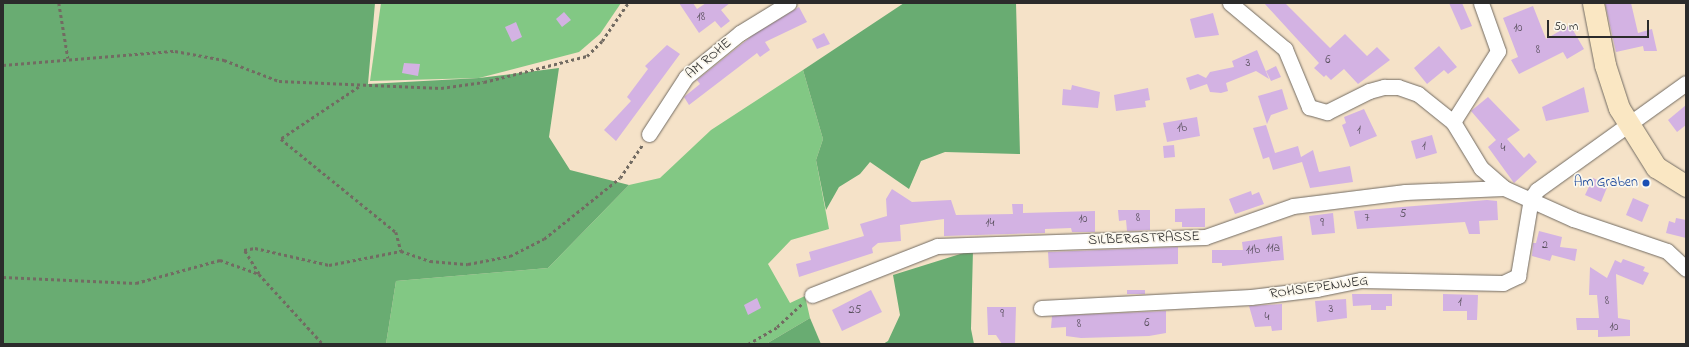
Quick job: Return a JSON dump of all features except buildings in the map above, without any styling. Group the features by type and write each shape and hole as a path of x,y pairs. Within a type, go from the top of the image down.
{"main road":[{"path":"1592,3 1607,75 1628,126 1656,167 1686,186"}],"street":[{"name":"AM ROHE","path":"649,134 686,77 740,33 789,3"},
{"path":"1230,3 1285,49 1296,68 1304,101 1313,110 1327,112 1369,91 1398,87 1418,94 1452,122 1481,168 1504,188 1531,198 1573,219 1667,251 1686,269"},
{"path":"1452,122 1498,51 1482,3"},
{"path":"1531,198 1686,83"},
{"name":"SILBERGSTRASSE","path":"812,295 937,246 1205,237 1293,206 1405,192 1504,188"},
{"name":"ROHSIEPENWEG","path":"1041,308 1250,297 1317,290 1361,280 1503,283 1518,276 1531,198"}],"path":[{"path":"59,3 68,58"},
{"path":"3,65 68,58 175,51 224,60 279,81 359,87 441,88 484,82 587,56 602,41 628,3"},
{"path":"359,87 281,139 396,232 401,252"},
{"path":"323,344 259,274 244,250 255,248 329,265 401,252 430,260 468,264 510,256 544,239 620,178 649,134"},
{"path":"3,277 136,283 220,260 259,274"},
{"path":"748,344 777,327 812,295"}],"green space":[{"path":"3,3 375,3 368,84 479,78 559,68 549,137 570,170 629,185 548,268 396,281 386,344 3,344"},
{"path":"381,3 621,3 600,34 579,52 479,78 370,81"},
{"path":"904,3 1016,3 1020,154 945,152 921,161 909,189 870,162 860,174 839,187 826,210 816,160 823,139 803,70"},
{"path":"803,70 823,139 816,160 829,229 791,240 768,264 790,303 805,296 810,318 766,344 386,344 396,281 548,268 629,185 660,178 711,130"},
{"path":"973,250 971,329 974,344 883,344 888,341 900,315 893,275"},
{"path":"810,318 821,344 766,344"}],"place":[{"name":"Am Graben","path":"1646,183"}]}
